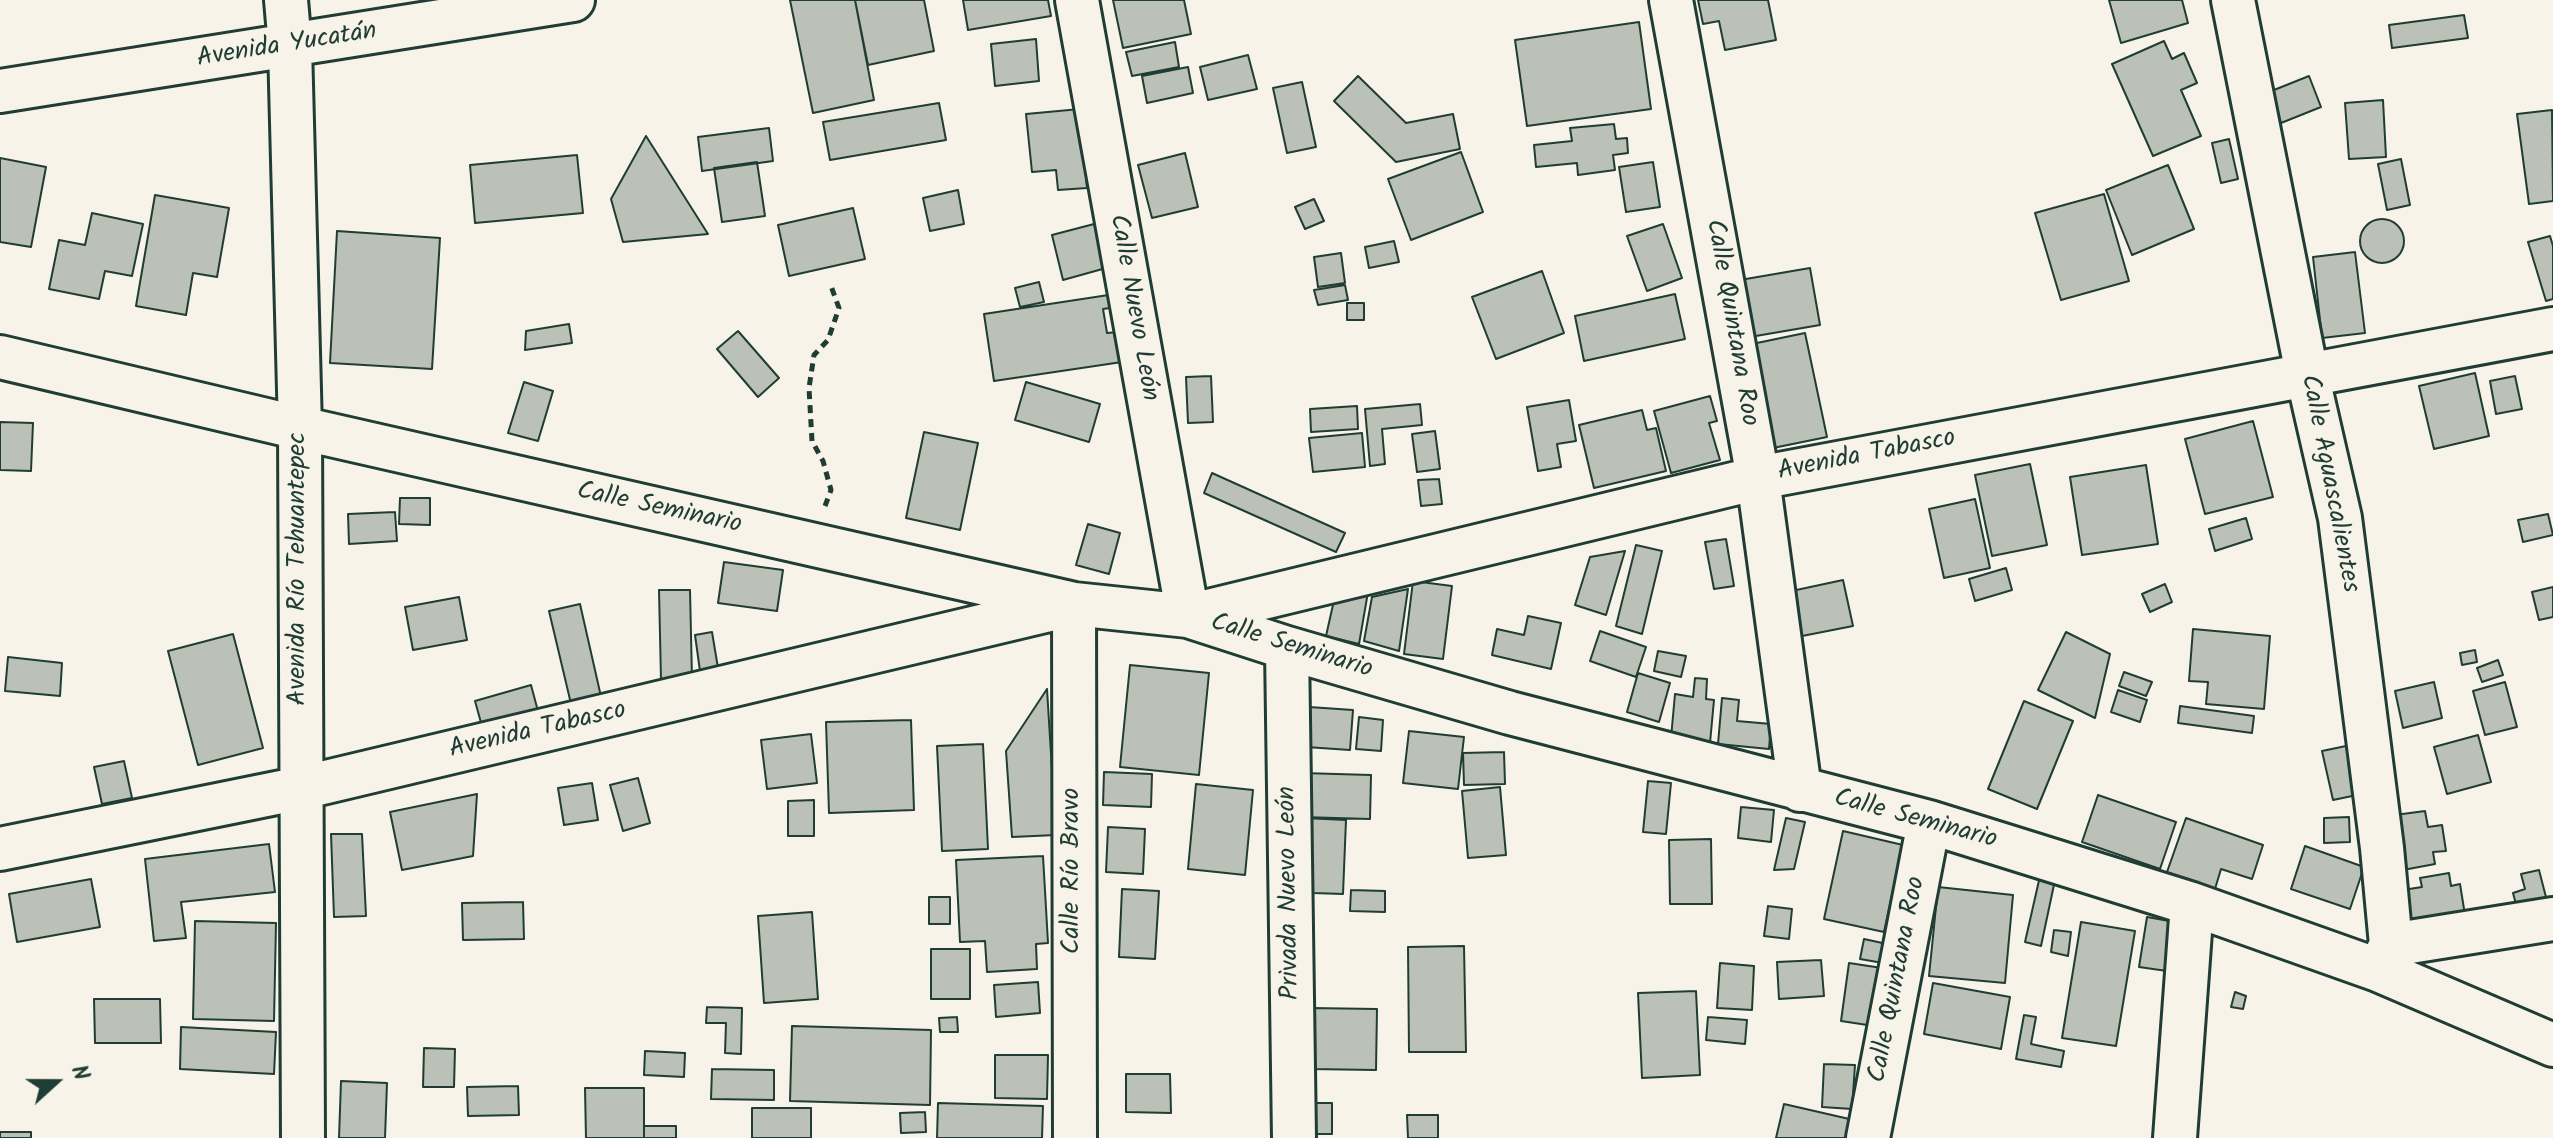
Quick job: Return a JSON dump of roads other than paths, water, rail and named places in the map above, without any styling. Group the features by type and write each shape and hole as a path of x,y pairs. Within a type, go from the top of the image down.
{"street":[{"name":"Avenida Río Tehuantepec","path":"286,0 290,46 300,428 303,1138"},
{"name":"Avenida Yucatán","path":"0,91 573,0"},
{"name":"Calle Nuevo León","path":"1077,0 1188,616"},
{"name":"Calle Quintana Roo","path":"1671,0 1758,478 1800,790"},
{"name":"Calle Aguascalientes","path":"2233,0 2307,374 2340,518 2382,848 2384,958"},
{"name":"Avenida Tabasco","path":"1188,616 1758,478 2553,329"},
{"name":"Calle Seminario","path":"0,357 1074,604 1188,616 1510,713 1929,822 2192,904 2384,958 2553,1045"},
{"name":"Avenida Tabasco","path":"0,849 301,788 1074,604"},
{"name":"Calle Río Bravo","path":"1074,604 1075,1138"},
{"name":"Privada Nuevo León","path":"1287,648 1294,1138"},
{"name":"Calle Quintana Roo","path":"1868,1138 1929,822"},
{"path":"2175,1138 2192,904"},
{"path":"2384,958 2553,919"}]}
